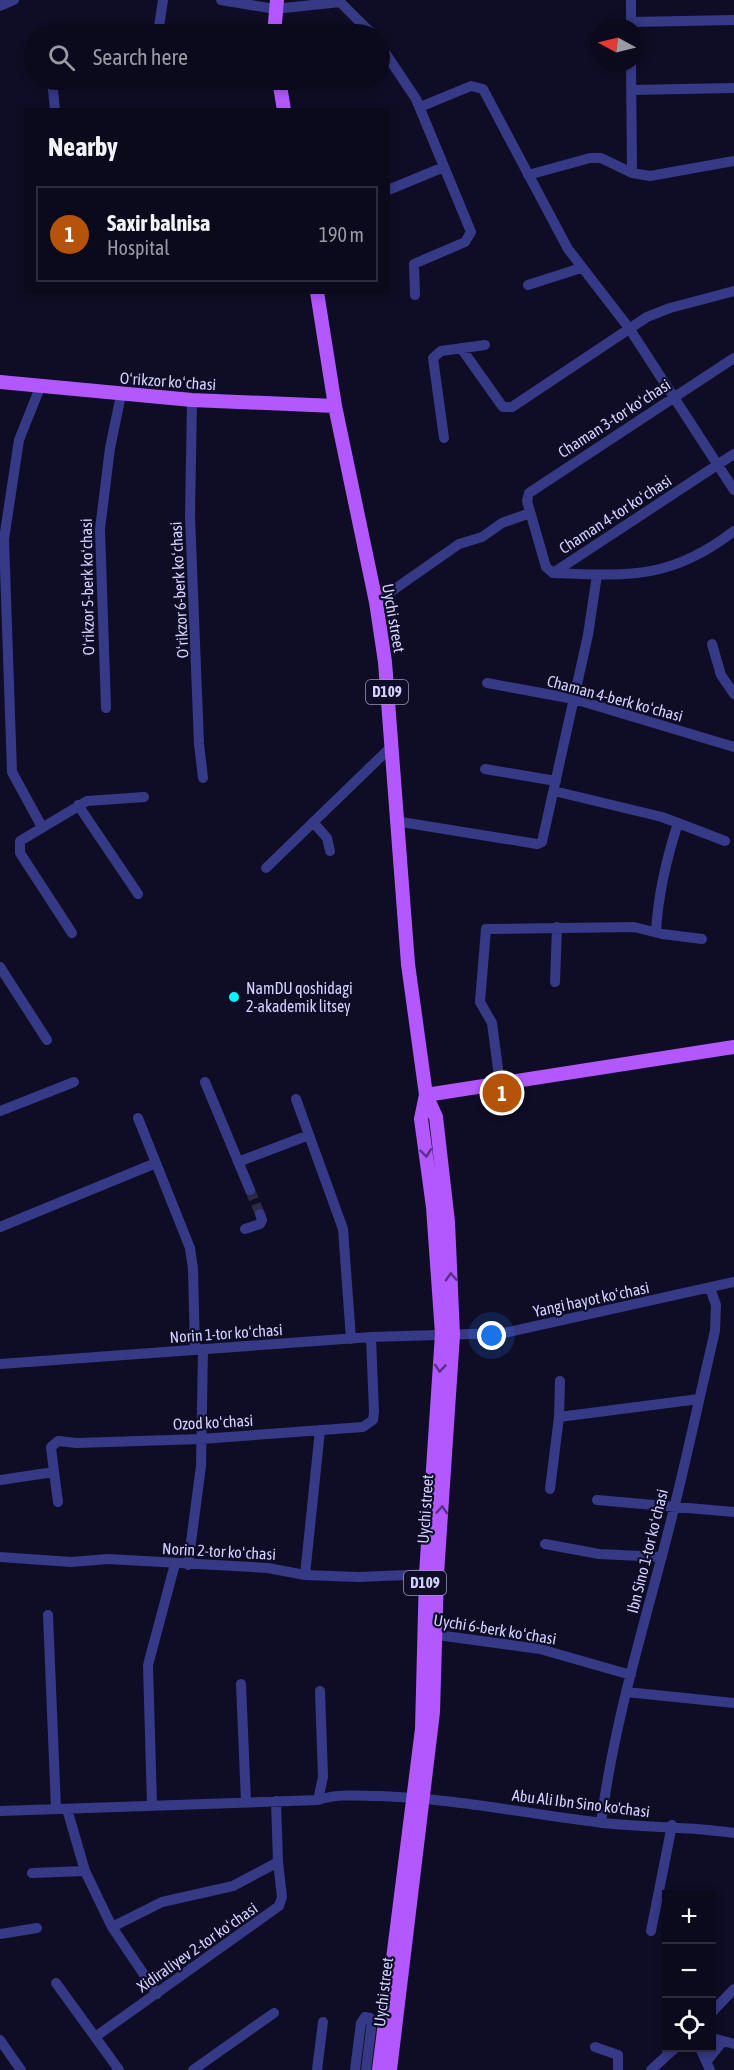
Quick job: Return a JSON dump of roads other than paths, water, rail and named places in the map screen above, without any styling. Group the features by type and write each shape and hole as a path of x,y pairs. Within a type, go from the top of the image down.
{"main road":[{"path":"275,24 276,4"},
{"path":"281,90 284,108"},
{"name":"Uychi street","path":"317,294 335,406 376,602 392,746 395,821 408,964 426,1095 436,1117 448,1222 448,1334 429,1634 433,1712 379,2070"},
{"name":"Oʻrikzor koʻchasi","path":"0,381 122,395 335,406"},
{"path":"426,1095 734,1047"},
{"name":"Uychi street","path":"390,2070 419,1797"}],"street":[{"path":"0,6 14,0"},
{"path":"160,24 164,0"},
{"path":"221,0 276,4 340,2 362,24"},
{"path":"631,0 631,18"},
{"path":"644,24 734,20"},
{"path":"390,60 420,107 471,232 465,242 414,264 415,295"},
{"path":"631,72 632,173"},
{"path":"420,107 474,85 483,88 568,249 629,328 734,490"},
{"path":"631,90 734,88"},
{"path":"53,90 55,108"},
{"path":"528,175 590,158 602,158 632,173 663,176 734,161"},
{"path":"390,189 444,167"},
{"path":"528,285 581,268"},
{"path":"460,348 500,403 508,408 629,328 670,308 734,291"},
{"path":"444,438 433,358 441,351 485,345"},
{"name":"Chaman 3-tor koʻchasi","path":"530,513 527,497 534,489 734,358"},
{"path":"41,385 19,440 4,539 12,772 42,827"},
{"name":"Oʻrikzor 5-berk koʻchasi","path":"106,708 100,530 110,448 122,395"},
{"name":"Oʻrikzor 6-berk koʻchasi","path":"192,400 190,516 199,744 203,778"},
{"name":"Chaman 4-tor koʻchasi","path":"530,513 544,561 553,573 734,454"},
{"path":"376,602 459,544 482,537 502,523 530,513"},
{"path":"553,573 648,574 660,571 721,542 734,531"},
{"path":"395,821 540,843 544,839 588,635 597,575"},
{"path":"712,644 721,675 734,694"},
{"name":"Chaman 4-berk koʻchasi","path":"488,683 574,699 734,747"},
{"path":"266,868 392,746"},
{"path":"485,769 555,786 662,817 725,841"},
{"path":"72,933 18,849 20,841 78,805 91,800 144,797"},
{"path":"78,805 138,894"},
{"path":"313,822 327,838 330,851"},
{"path":"656,933 658,899 664,866 678,823"},
{"path":"501,1084 492,1023 480,1002 485,931 489,927 634,927 656,933 702,939"},
{"path":"555,982 557,927"},
{"path":"0,967 47,1040"},
{"path":"0,1112 74,1082"},
{"path":"206,1082 250,1190"},
{"path":"296,1099 343,1229 351,1339"},
{"path":"138,1118 186,1236 192,1259 199,1350 201,1466 188,1565"},
{"path":"238,1162 309,1135"},
{"path":"0,1227 156,1163"},
{"path":"245,1229 260,1224 262,1220 260,1214"},
{"name":"Yangi hayot koʻchasi","path":"448,1334 504,1333 734,1282"},
{"name":"Ibn Sino 1-tor koʻchasi","path":"602,1823 607,1781 626,1692 675,1505 716,1323 716,1305 710,1288"},
{"name":"Norin 1-tor koʻchasi","path":"0,1364 371,1337 448,1334"},
{"name":"Ozod koʻchasi","path":"54,1472 51,1450 55,1441 201,1439 363,1427 373,1420 371,1337"},
{"path":"550,1489 559,1417 560,1382"},
{"path":"559,1417 699,1399"},
{"path":"305,1575 320,1430"},
{"path":"0,1480 54,1472 58,1502"},
{"path":"597,1500 675,1505 734,1512"},
{"path":"545,1544 599,1554 662,1557"},
{"name":"Norin 2-tor koʻchasi","path":"0,1557 71,1562 108,1559 268,1568 305,1575 358,1577 431,1574"},
{"path":"152,1805 148,1665 175,1564"},
{"path":"48,1616 61,1809 85,1871 112,1927 157,1994"},
{"name":"Uychi 6-berk koʻchasi","path":"429,1634 540,1649 631,1675"},
{"path":"241,1684 246,1802"},
{"path":"318,1800 324,1777 320,1691"},
{"path":"626,1692 734,1703"},
{"name":"Abu Ali Ibn Sino ko'chasi","path":"0,1811 318,1800 337,1795 419,1797 602,1823 654,1828 672,1825 734,1833"},
{"name":"Xidiraliyev 2-tor koʻchasi","path":"96,2037 279,1906 282,1897 278,1862 276,1801"},
{"path":"651,1931 672,1825"},
{"name":"Xidiraliyev 2-tor koʻchasi","path":"112,1927 162,1902 233,1886 278,1862"},
{"path":"32,1873 85,1871"},
{"path":"0,1934 38,1928"},
{"path":"56,1983 119,2070"},
{"path":"716,2007 734,1989"},
{"path":"193,2070 274,2013"},
{"path":"355,2070 361,2023 365,2017 372,2021 366,2070"},
{"path":"317,2070 323,2022"},
{"path":"0,2040 21,2070"},
{"path":"709,2066 723,2041"},
{"path":"594,2047 618,2055 618,2070"},
{"path":"651,2070 671,2052"},
{"path":"702,2052 709,2066"}],"tunnel":[{"path":"250,1190 260,1214"}],"place":[{"name":"NamDU qoshidagi 2-akademik litsey","path":"234,997"},
{"name":"Saxir balnisa","path":"502,1093"}]}
